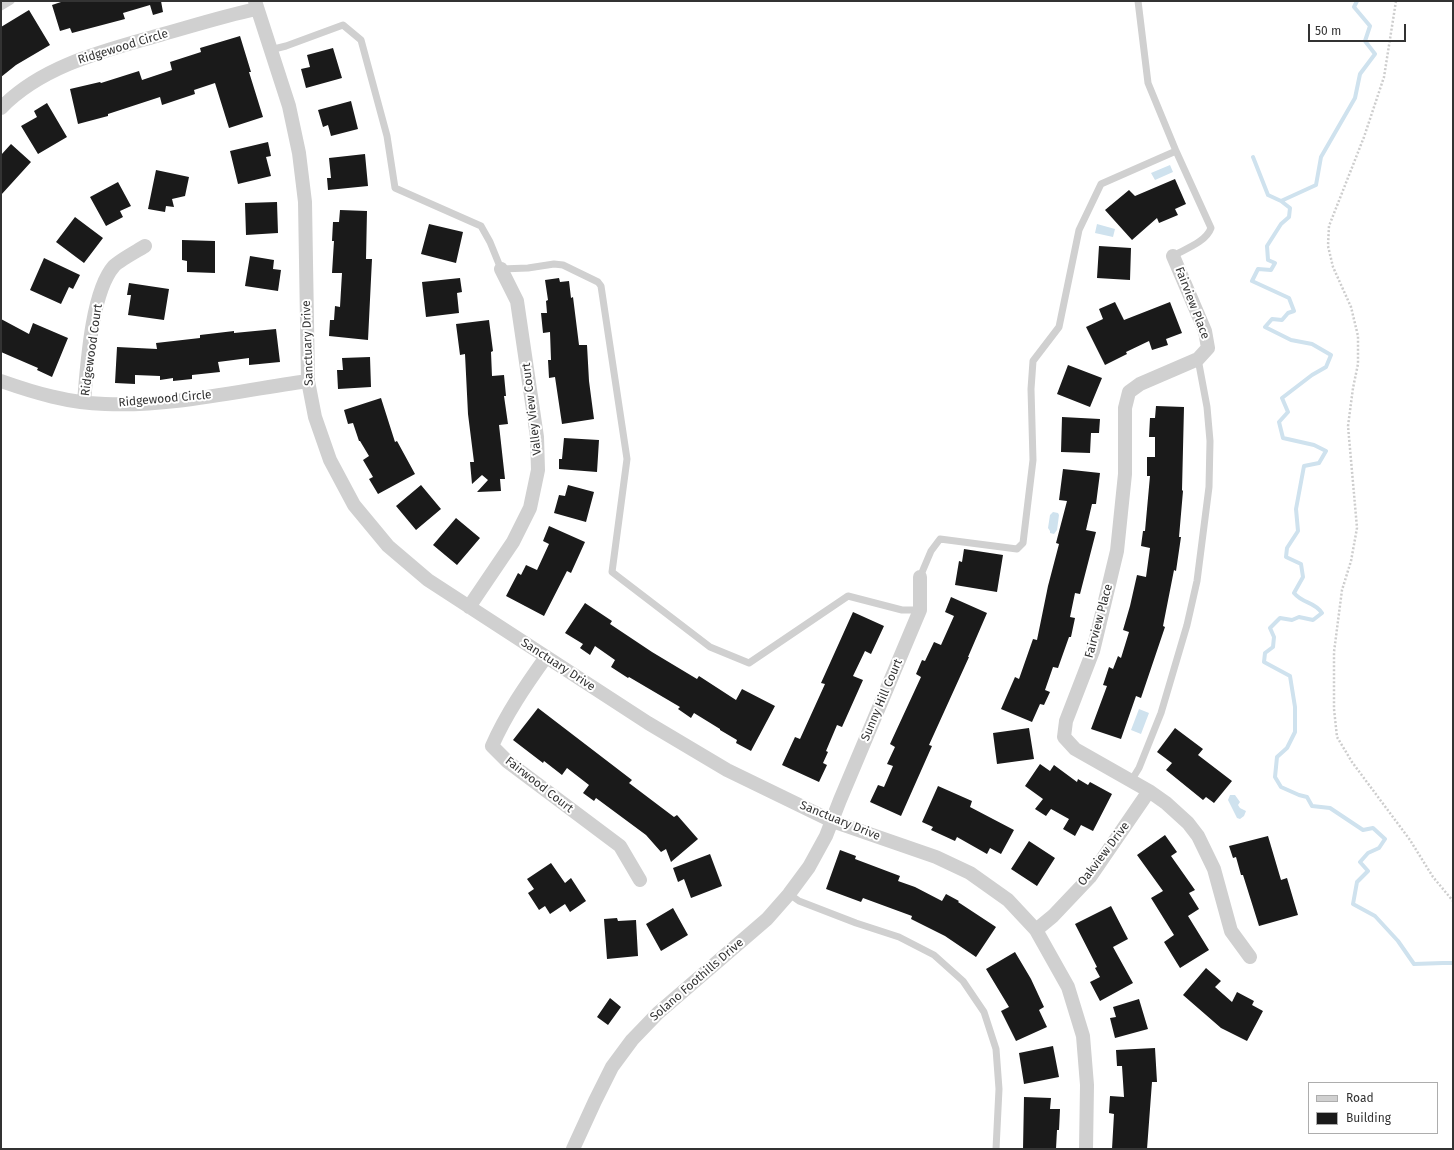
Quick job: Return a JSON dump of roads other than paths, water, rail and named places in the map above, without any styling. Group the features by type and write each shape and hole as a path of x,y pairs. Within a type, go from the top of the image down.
{"street":[{"name":"Sanctuary Drive","path":"256,5 289,106 300,160 305,202 308,381 315,417 330,460 354,504 388,546 428,580 648,723 727,770 832,821 936,857 970,873 1008,900 1036,930 1068,988 1083,1036 1087,1085 1086,1149"},
{"name":"Ridgewood Circle","path":"1,108 34,81 67,64 101,52 256,5"},
{"name":"Ridgewood Court","path":"84,402 94,315 103,285 114,266 145,246"},
{"name":"Fairview Place","path":"1173,256 1205,331 1208,348 1198,359 1140,384 1129,392 1125,408 1125,474 1117,551 1093,651 1066,721 1064,737 1075,749 1149,791 1177,812 1198,836 1214,869 1231,931 1250,957"},
{"name":"Valley View Court","path":"469,607 517,535 530,508 538,470 537,437 517,301 501,270"},
{"name":"Ridgewood Circle","path":"1,381 38,393 84,402 130,405 178,401 308,381"},
{"name":"Sunny Hill Court","path":"832,821 920,610 920,577"},
{"name":"Fairwood Court","path":"546,657 500,727 492,746 508,762 620,846 640,880"},
{"name":"Oakview Drive","path":"1036,930 1053,916 1090,877 1149,791"},
{"name":"Solano Foothills Drive","path":"573,1149 612,1067 632,1040 658,1013 767,919 789,894 809,867 826,837 832,821"}],"lane":[{"path":"1,7 11,1"},
{"path":"1138,1 1148,83 1176,151 1211,228 1209,233 1198,242 1173,256"},
{"path":"270,50 286,46 343,25 361,40 387,136 395,188 481,226 490,242 501,270 554,264 563,265 598,282 601,286 626,458 612,572 710,647 749,663 848,596 902,610 920,610"},
{"path":"920,577 931,551 940,539 1017,549 1023,543 1033,460 1031,389 1033,361 1059,327 1078,230 1101,184 1176,151"},
{"path":"1131,781 1140,768 1160,713 1187,625 1197,581 1209,487 1210,441 1207,407 1198,359"},
{"path":"789,894 799,901 856,923 899,937 934,955 963,981 984,1012 996,1049 999,1089 996,1149"}],"water":[{"path":"1170,165 1173,172 1155,180 1151,173"},
{"path":"1097,224 1115,229 1113,237 1095,233"},
{"path":"1053,512 1058,513 1059,515 1057,530 1054,534 1050,533 1048,528 1050,515"},
{"path":"1139,709 1149,713 1141,734 1131,730"},
{"path":"1230,795 1235,795 1240,802 1238,805 1240,808 1246,811 1244,816 1240,819 1237,818 1228,800"}],"waterway":[{"path":"1281,201 1316,185 1321,157 1355,98 1360,74 1375,54 1365,41 1370,26 1354,7 1357,1"},
{"path":"1253,157 1268,195 1281,201 1290,208 1289,217 1281,224 1267,246 1268,260 1275,263 1271,270 1258,269 1252,281 1289,298 1294,311 1288,313 1282,320 1272,319 1265,327 1291,340 1312,344 1331,355 1326,367 1312,375 1282,398 1288,412 1279,422 1283,438 1314,445 1326,451 1319,463 1304,466 1296,509 1298,531 1287,548 1286,557 1301,564 1303,577 1294,593 1297,597 1316,606 1322,613 1313,620 1299,617 1292,620 1280,618 1270,628 1274,637 1273,647 1265,653 1264,662 1290,676 1295,707 1295,732 1287,748 1277,757 1275,777 1281,787 1307,797 1312,806 1330,808 1363,830 1373,828 1385,839 1379,848 1368,853 1360,862 1368,871 1357,882 1353,904 1375,916 1398,941 1414,964 1453,963"}]}
